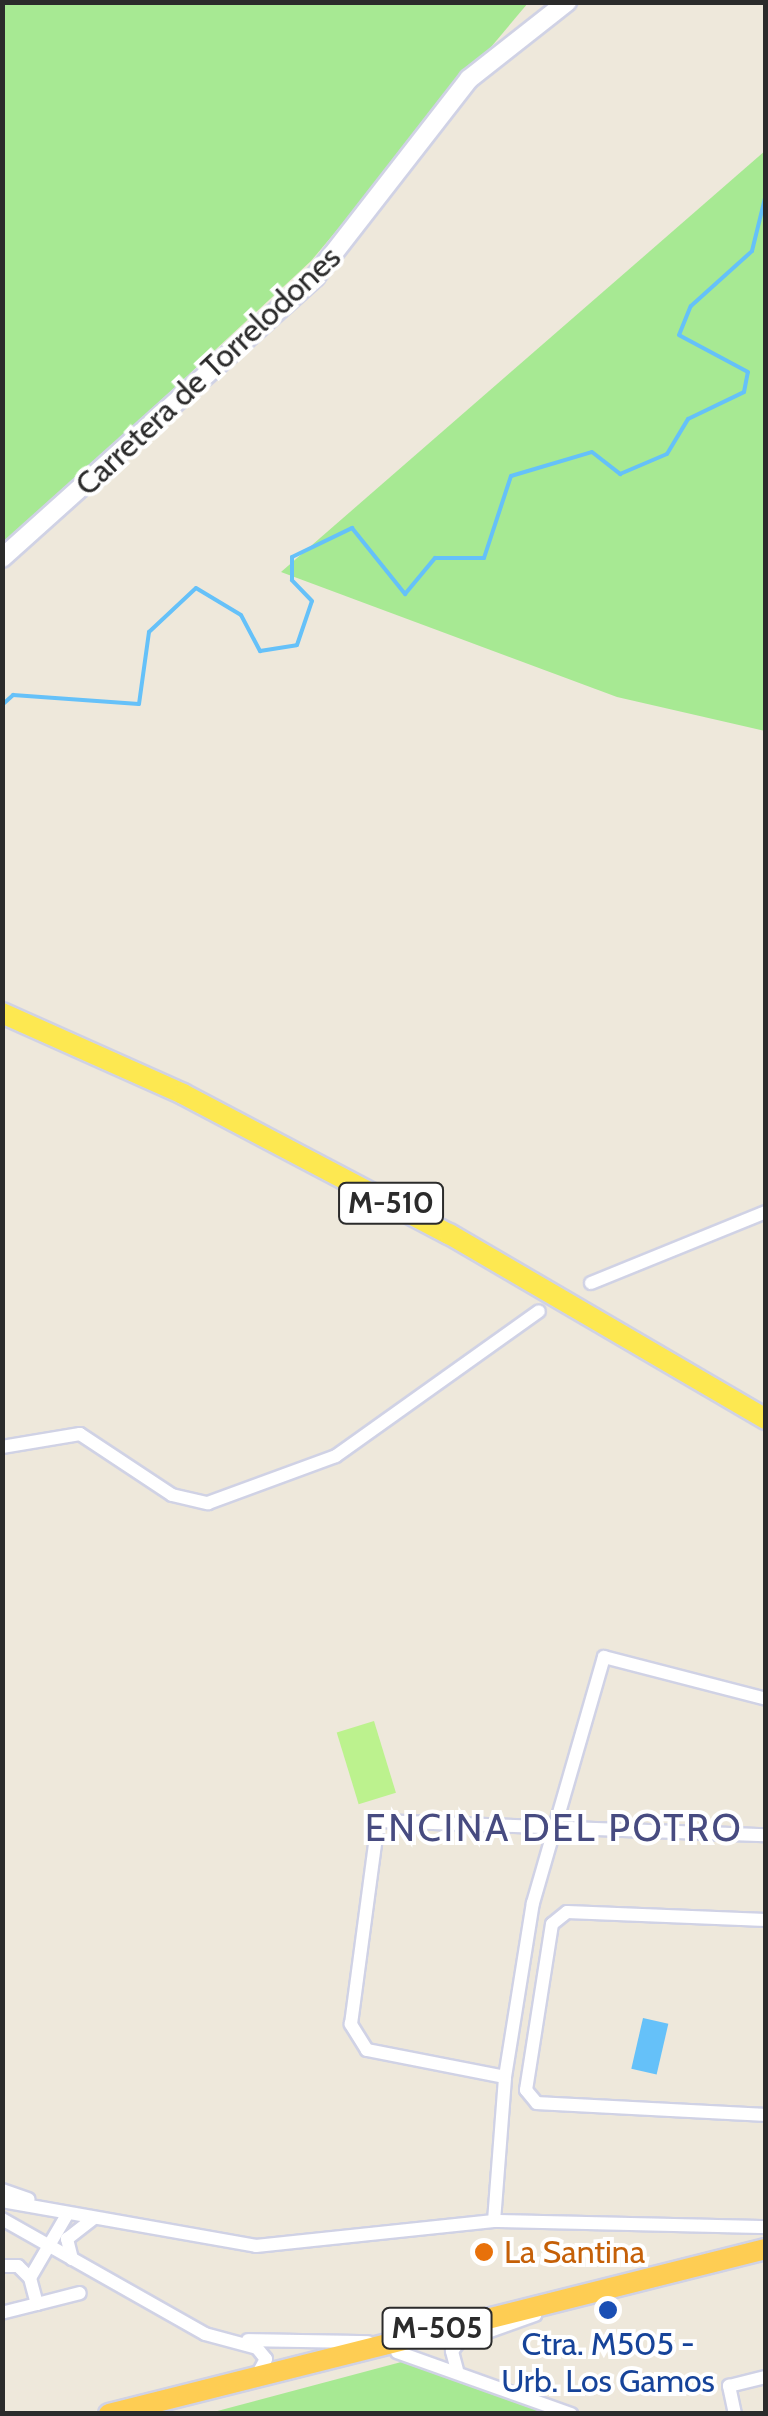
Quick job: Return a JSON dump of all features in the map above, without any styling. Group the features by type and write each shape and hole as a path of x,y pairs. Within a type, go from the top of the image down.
{"highway":[{"name":"M-505","path":"109,2414 257,2374 536,2314 764,2259"},
{"name":"M-505","path":"156,2414 389,2347 764,2259"}],"main road":[{"name":"Carretera de Torrelodones","path":"2,558 315,277 469,79 567,2"},
{"name":"M-510","path":"2,1013 183,1094 450,1234 766,1419"}],"street":[{"path":"591,1283 766,1212"},
{"path":"2,1447 80,1434 172,1495 208,1503 336,1456 538,1311"},
{"path":"494,2221 505,2077 533,1903 604,1657 766,1699"},
{"path":"505,2077 367,2050 351,2024 378,1821 766,1835"},
{"path":"766,1920 567,1912 552,1924 526,2090 537,2104 766,2115"},
{"path":"2,2190 68,2214"},
{"path":"2,2201 256,2246 494,2221 766,2227"},
{"path":"30,2278 52,2248 68,2214"},
{"path":"2,2219 226,2340 261,2351 266,2360 257,2374"},
{"path":"72,2259 66,2239 93,2219"},
{"path":"2,2266 18,2266 30,2278 37,2304"},
{"path":"2,2313 80,2293"},
{"path":"457,2370 452,2351 459,2342 536,2314"},
{"path":"226,2340 389,2347 570,2414"},
{"path":"735,2414 728,2386 766,2377"}],"green space":[{"path":"3,3 528,3 311,261 3,547"},
{"path":"765,151 765,731 617,697 281,572"},
{"path":"374,1721 396,1793 359,1804 337,1732"},
{"path":"405,2361 545,2413 206,2414"}],"water":[{"path":"643,2018 668,2024 657,2075 631,2069"}],"waterway":[{"path":"2,705 13,695 139,704 149,632 196,588 241,615 260,651 297,645 312,601 292,580 292,557 352,528 405,594 435,558 484,558 511,476 592,452 620,474 667,454 688,419 744,392 748,372 679,335 691,306 752,251 766,194"}],"place":[{"name":"La Santina","path":"484,2252"},
{"name":"Ctra. M505 - Urb. Los Gamos","path":"608,2310"}],"district":[{"name":"ENCINA DEL POTRO","path":"554,1828"}]}
